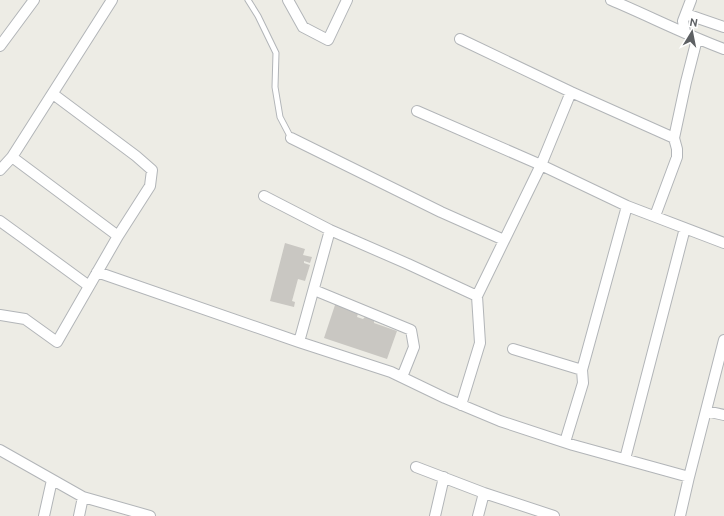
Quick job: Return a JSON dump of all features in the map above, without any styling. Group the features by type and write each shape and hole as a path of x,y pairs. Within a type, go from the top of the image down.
{"street":[{"path":"0,46 34,0"},
{"path":"0,170 12,157 112,0"},
{"path":"288,0 303,27 328,40 347,0"},
{"path":"611,0 724,49"},
{"path":"685,32 683,21 690,0"},
{"path":"686,14 724,27"},
{"path":"460,38 571,92 674,138"},
{"path":"655,216 677,157 678,149 674,138 686,82 698,39"},
{"path":"461,405 480,343 477,296 541,165 571,92"},
{"path":"0,315 25,319 57,342 118,236 150,186 152,170 136,156 53,94"},
{"path":"417,111 541,165 627,206 724,243"},
{"path":"292,138 441,212 504,240"},
{"path":"12,157 118,236"},
{"path":"264,196 330,230 477,296"},
{"path":"565,442 583,383 582,370 627,206"},
{"path":"0,221 89,286"},
{"path":"625,459 685,228"},
{"path":"299,342 330,230"},
{"path":"97,272 299,342 392,372 445,398 500,421 565,442 689,477"},
{"path":"314,290 411,330 414,348 402,377"},
{"path":"680,516 724,340"},
{"path":"513,349 582,370"},
{"path":"706,411 724,415"},
{"path":"0,450 83,498 144,515"},
{"path":"416,467 484,493 554,516"},
{"path":"435,516 444,477"},
{"path":"44,516 52,480"},
{"path":"478,516 484,493"},
{"path":"79,516 83,498"}],"lane":[{"path":"248,0 258,16 276,53 275,87 280,117 292,138"}],"building":[{"path":"285,243 305,249 303,255 312,257 310,263 304,261 304,263 310,265 305,281 298,279 292,301 295,302 294,307 270,301"},
{"path":"336,302 359,310 357,317 363,319 365,317 374,320 374,323 397,331 387,359 324,338"}]}
